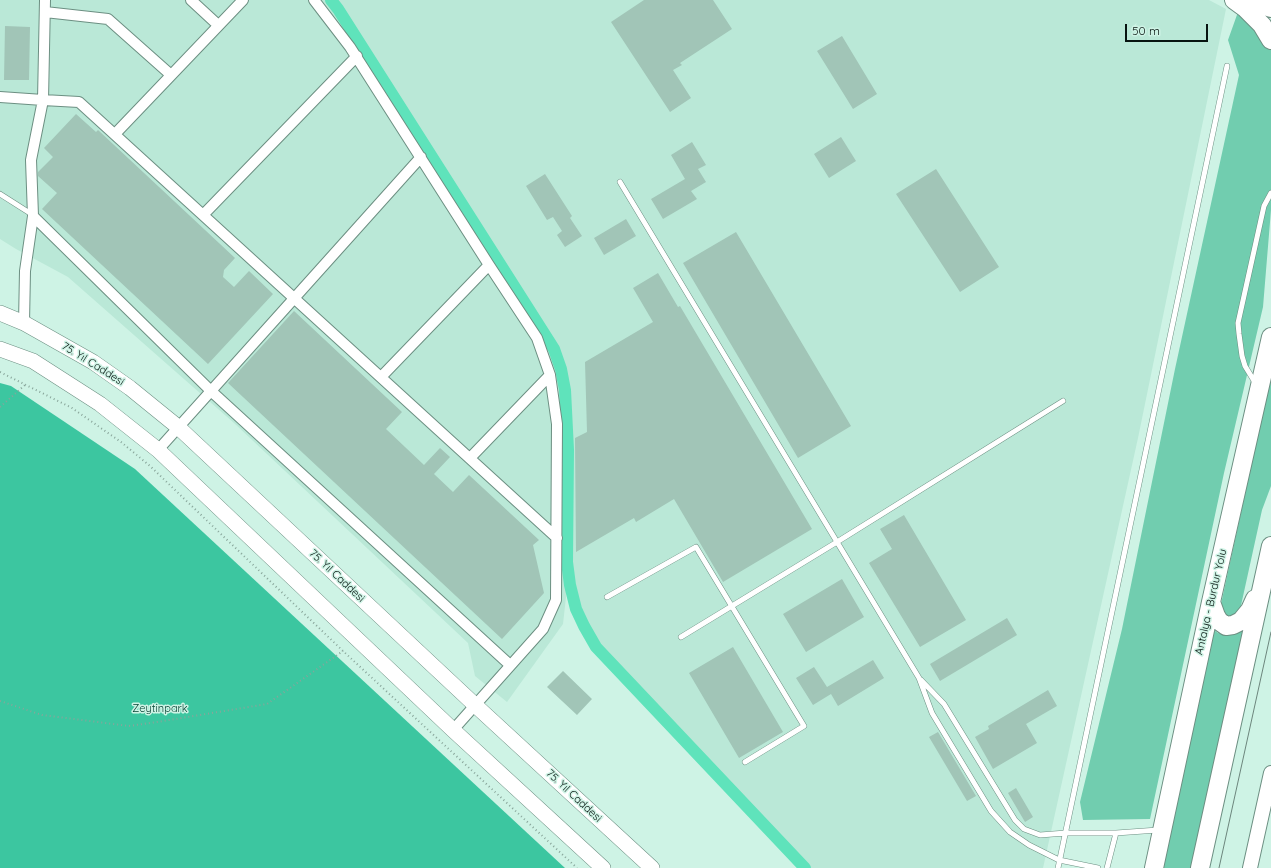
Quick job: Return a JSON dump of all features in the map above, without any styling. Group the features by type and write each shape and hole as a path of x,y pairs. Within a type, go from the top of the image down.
{"highway":[{"path":"1234,0 1245,8 1262,25 1271,40"},
{"path":"1247,0 1271,8"},
{"name":"Antalya - Burdur Yolu","path":"1154,868 1211,602 1271,337"},
{"path":"1200,868 1271,546"},
{"path":"1211,602 1219,621 1226,626 1233,626 1241,621 1250,610 1262,588"}],"main road":[{"name":"75. Yıl Caddesi","path":"0,314 24,323 93,362 130,388 178,427 475,705 652,868"},
{"path":"0,349 33,361 93,399 158,450 453,730 603,868"}],"street":[{"path":"24,323 25,271 33,216 31,160 43,100 45,0"},
{"path":"191,0 218,25"},
{"path":"115,134 243,0"},
{"path":"314,0 357,56 537,338 550,375 557,424 556,600 542,629 453,730"},
{"path":"44,12 108,19 171,75"},
{"path":"203,215 357,56"},
{"path":"0,97 79,102 557,538"},
{"path":"158,450 421,157"},
{"path":"33,216 211,391 510,665"},
{"path":"381,377 489,265"},
{"path":"470,458 550,375"},
{"path":"1250,868 1271,773"}],"lane":[{"path":"1058,868 1227,66"},
{"path":"620,182 919,678 932,713 991,811 1010,832 1029,846 1059,860 1098,868"},
{"path":"1259,390 1245,366 1239,340 1238,322 1264,206 1271,193"},
{"path":"0,194 33,216"},
{"path":"681,637 1063,401"},
{"path":"607,598 696,547 804,726 745,762"},
{"path":"919,678 944,704 1015,820 1022,827 1040,835 1161,830"},
{"path":"1016,836 1022,827"},
{"path":"1107,868 1116,833"}],"path":[{"path":"0,372 72,408 121,442 144,461 343,651 577,868"},
{"path":"0,407 25,385"},
{"path":"0,701 42,715 129,726 157,722 267,704 343,651"}],"shaded area":[{"path":"0,0 1209,0 1226,9 1138,438 1043,868 806,868 585,630 567,588 563,624 507,702 475,676 468,643 234,423 68,277 0,239"}],"green space":[{"path":"1238,12 1271,46 1271,210 1263,307 1224,473 1150,819 1083,820 1080,802 1122,629 1175,369 1239,75 1228,40"},
{"path":"1271,375 1271,486 1262,510 1240,610 1235,616 1229,617 1224,616 1221,604"},
{"name":"Zeytinpark","path":"0,383 11,386 135,469 565,868 0,868"},
{"path":"1211,628 1218,633 1225,635 1234,634 1243,630 1194,868 1162,868"}],"building":[{"path":"644,0 713,0 732,29 680,63 682,65 673,70 691,98 670,112 611,22"},
{"path":"5,26 30,27 29,80 4,80"},
{"path":"842,36 877,94 853,109 817,51"},
{"path":"76,114 96,132 98,130 235,258 224,270 223,277 234,287 249,271 273,294 208,364 42,209 57,193 38,176 38,172 53,157 44,148"},
{"path":"841,137 856,161 829,178 814,154"},
{"path":"692,142 706,165 698,169 706,182 691,191 697,199 663,219 651,199 685,179 671,155"},
{"path":"936,169 999,267 960,292 896,194"},
{"path":"545,174 572,216 570,218 582,236 565,247 557,235 562,231 553,217 547,220 526,186"},
{"path":"626,219 636,236 604,255 594,238"},
{"path":"736,232 851,426 798,458 683,263"},
{"path":"658,273 678,307 680,306 812,529 723,582 674,499 636,522 634,518 576,552 575,438 587,432 585,362 653,322 633,288"},
{"path":"294,311 402,412 386,429 424,465 440,448 450,457 434,474 453,492 469,475 539,540 533,545 544,593 502,639 228,383"},
{"path":"904,515 966,620 920,647 869,563 892,549 880,529"},
{"path":"842,579 864,617 806,652 783,614"},
{"path":"1007,618 1017,635 940,681 930,664"},
{"path":"733,647 783,732 739,758 689,673"},
{"path":"873,660 884,678 838,706 831,694 813,705 796,678 814,667 827,687"},
{"path":"563,671 592,699 577,715 547,687"},
{"path":"1048,690 1057,706 1026,724 1037,743 993,769 975,737 989,729 988,726"},
{"path":"938,732 976,796 967,801 929,737"},
{"path":"1016,788 1033,817 1025,822 1008,793"}],"waterway":[{"path":"331,0 554,349 561,369 565,390 568,450 567,562 570,585 576,609 584,626 596,647 805,868"}],"tram line":[{"path":"1219,868 1271,632"}]}
